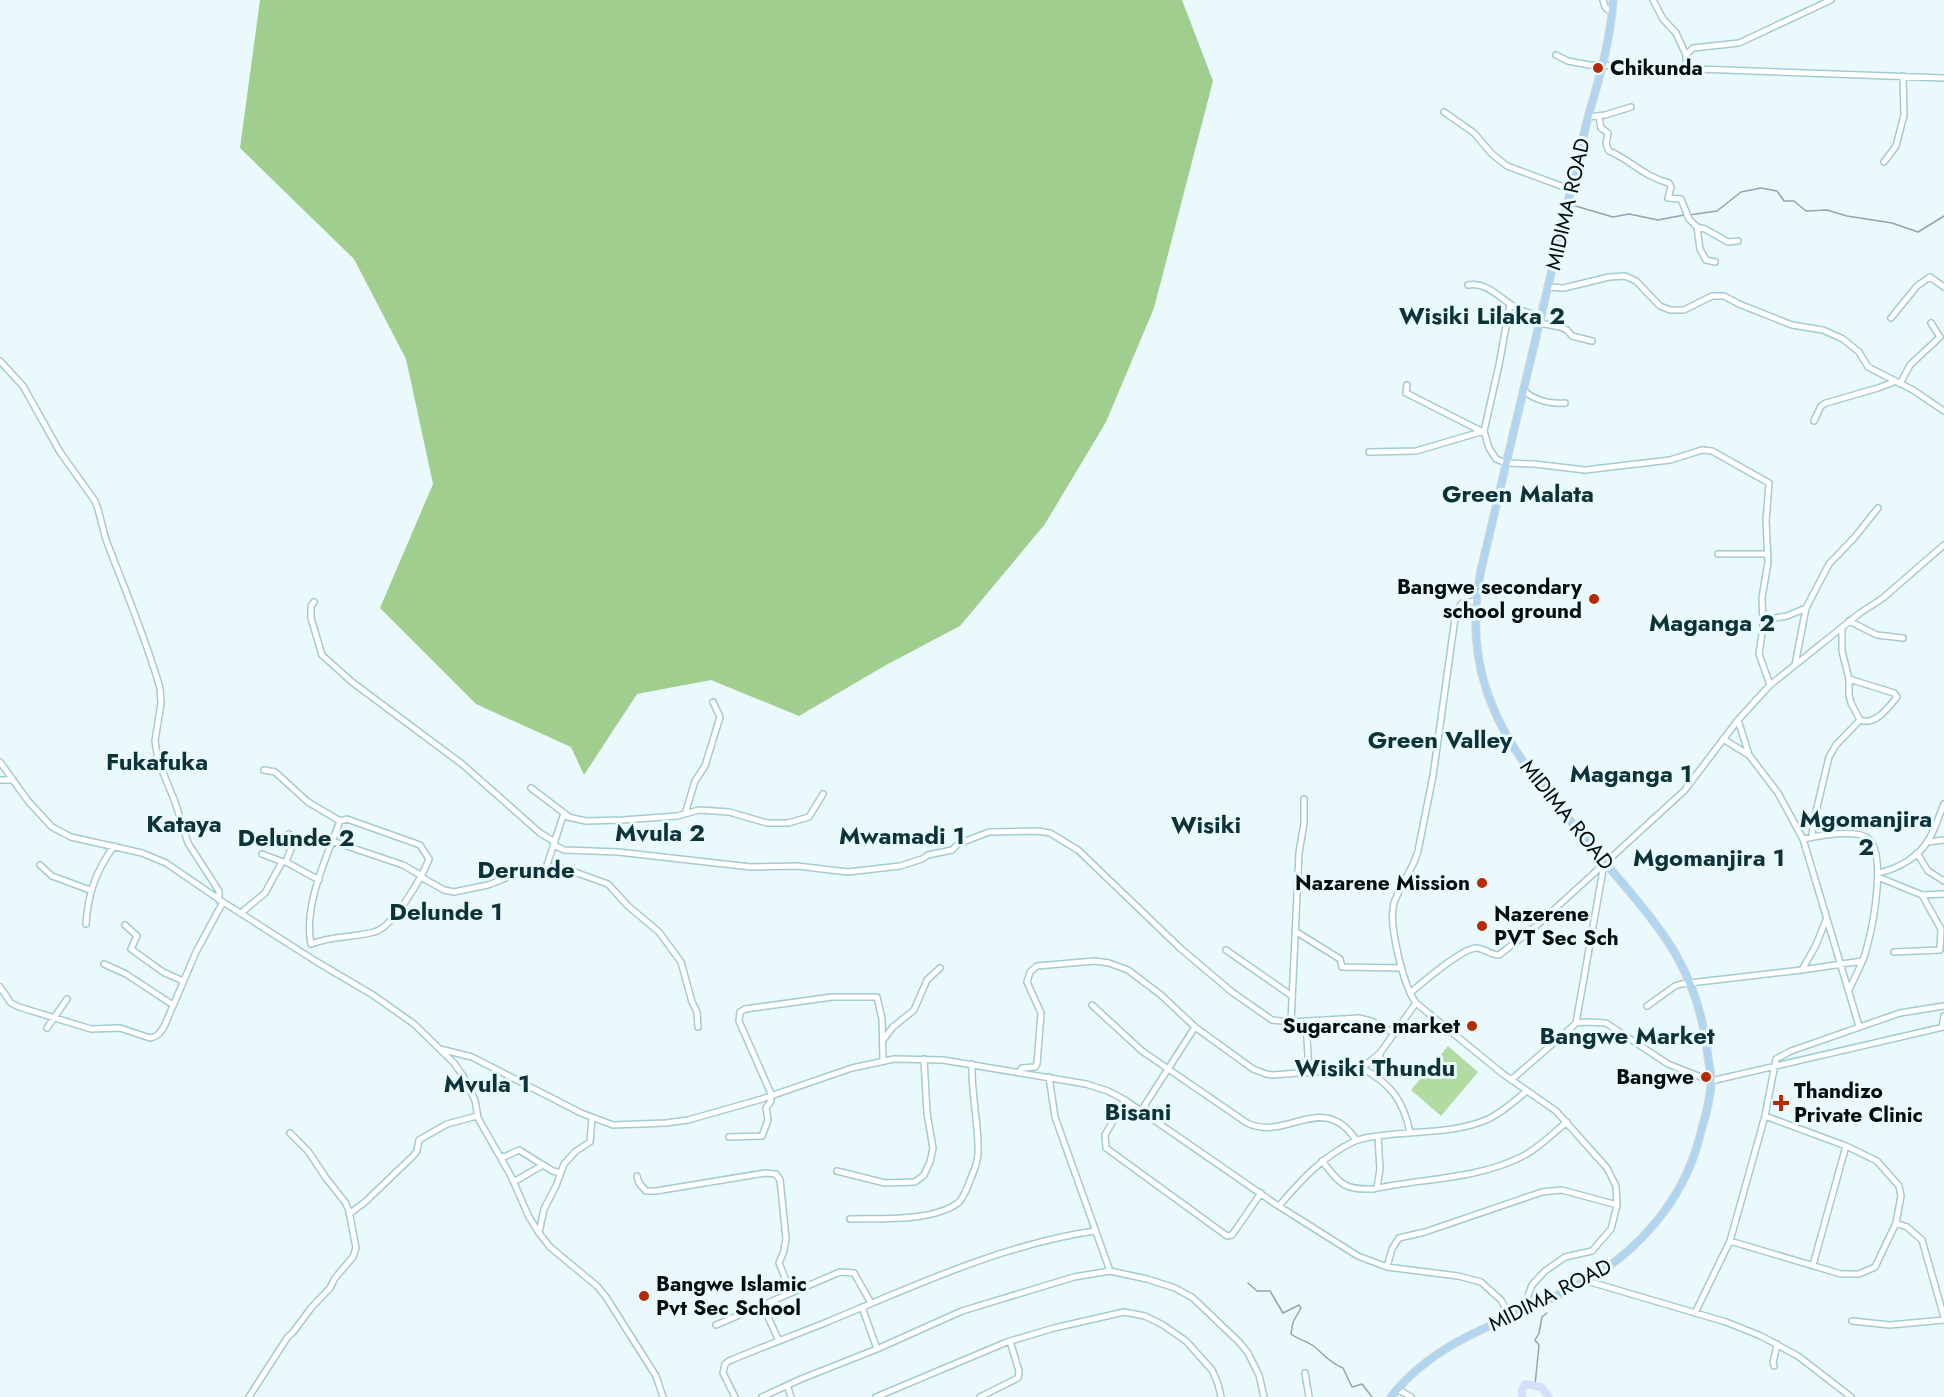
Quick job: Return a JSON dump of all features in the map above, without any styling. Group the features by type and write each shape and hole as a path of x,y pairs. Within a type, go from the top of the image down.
{"main road":[{"name":"MIDIMA ROAD","path":"1391,1397 1423,1364 1450,1346 1587,1281 1616,1262 1660,1219 1687,1173 1706,1113 1711,1081 1703,1021 1691,983 1677,954 1658,925 1528,768 1501,727 1490,700 1475,636 1475,601 1494,509 1602,64 1613,0"}],"street":[{"path":"1603,0 1605,7 1612,13"},
{"path":"1653,0 1663,19 1676,33 1686,55 1686,69"},
{"path":"1686,55 1693,48 1739,43 1831,0"},
{"path":"1556,56 1583,64 1944,78"},
{"path":"1884,162 1896,147 1904,115 1903,76"},
{"path":"1588,117 1630,107"},
{"path":"1444,112 1474,133 1492,154 1507,166 1572,190"},
{"path":"1599,116 1601,128 1608,133 1606,144 1609,151 1619,155 1628,164 1649,176 1669,183 1671,187 1668,198 1681,199 1689,219 1697,227 1728,242 1738,242"},
{"path":"1697,227 1700,249 1706,260 1715,262"},
{"path":"1548,287 1564,288 1601,278 1625,276 1636,281 1660,306 1670,310 1684,310 1712,296 1724,296 1792,324 1823,330 1843,339 1859,352 1865,364 1944,411"},
{"path":"1892,318 1917,286 1930,277 1944,287"},
{"path":"1468,285 1477,285 1489,290 1510,304 1567,330 1572,336 1592,341"},
{"path":"1510,304 1499,365 1482,431 1493,457 1506,463 1595,469 1674,460 1702,450 1712,451 1769,483 1766,521 1767,568 1762,598 1763,620 1759,654 1770,685"},
{"path":"1931,323 1940,337"},
{"path":"1814,421 1821,406 1826,403 1897,383 1910,365 1944,331"},
{"path":"0,361 23,386 60,452 98,508 104,534 135,613 160,688 161,703 155,741 158,760 188,843 219,891 221,901 159,1035 150,1038 120,1028 91,1029 15,1005 0,990"},
{"path":"1407,386 1406,393 1482,431"},
{"path":"1523,390 1529,396 1556,404 1565,403"},
{"path":"1369,452 1416,452 1482,431"},
{"path":"1795,664 1806,608 1833,558 1878,508"},
{"path":"1410,993 1442,967 1471,949 1481,949 1493,955 1502,954 1535,927 1684,791 1738,720 1770,685 1849,621 1883,598 1944,545"},
{"path":"1718,554 1767,554"},
{"path":"1475,601 1462,603 1456,611 1432,776 1418,851 1415,863 1395,902 1392,918 1401,968 1416,1003 1511,1080 1548,1104 1607,1168 1616,1186 1617,1205 1611,1229 1592,1251 1560,1260 1537,1278 1522,1312"},
{"path":"314,602 311,606 311,618 322,655 352,682 462,764 540,833 564,850 618,852 751,867 797,866 848,872 900,866 928,855 952,850 958,844 989,832 1050,833 1071,844 1180,948 1232,992 1272,1020 1291,1022 1359,1018 1371,1021 1394,1033"},
{"path":"1763,620 1787,616 1806,608"},
{"path":"1849,621 1876,636 1903,638"},
{"path":"1842,628 1842,651 1850,679 1851,703 1860,720 1872,721 1896,699 1897,696 1894,693 1850,679"},
{"path":"685,814 695,781 705,766 719,720 719,713 713,702"},
{"path":"1738,720 1749,755 1778,793 1803,838 1859,1026"},
{"path":"1812,837 1829,757 1836,745 1860,720"},
{"path":"1723,739 1749,755"},
{"path":"0,762 36,810 52,827 71,837 142,853 166,862 221,901 391,1007 440,1049 454,1063 472,1092 477,1104 477,1116 513,1180 529,1217 550,1246 606,1297 656,1376 663,1397"},
{"path":"264,770 275,772 308,802 340,820 352,821 420,845 429,859 422,876 390,922 377,932 342,936 311,944"},
{"path":"0,780 14,780"},
{"path":"531,788 571,818 593,821 652,818 685,814 696,810 729,812 762,822 789,823 809,817 823,794"},
{"path":"1291,1022 1299,853 1304,799"},
{"path":"1878,875 1897,868 1928,843 1944,804"},
{"path":"546,868 560,819 568,816"},
{"path":"305,954 311,944 312,906 340,820"},
{"path":"1803,838 1849,833 1868,837 1874,843 1878,875 1867,949 1850,990"},
{"path":"242,914 265,893 284,862 295,837 289,834"},
{"path":"1928,843 1944,840"},
{"path":"332,841 403,866 444,890 454,892 488,885 518,873 546,868 566,868 608,884 628,906 660,934 681,962 692,1002 698,1012 698,1027"},
{"path":"86,924 90,890 114,846"},
{"path":"1917,853 1928,870 1944,881"},
{"path":"262,854 284,862 319,880"},
{"path":"1576,1023 1605,863"},
{"path":"40,865 52,876 90,890"},
{"path":"1878,875 1922,895 1944,894"},
{"path":"1894,952 1940,950 1941,929 1922,895"},
{"path":"1802,970 1827,919"},
{"path":"125,925 137,936 131,949 163,972 183,981"},
{"path":"1295,932 1340,959 1342,967 1401,968"},
{"path":"1226,950 1292,996"},
{"path":"1019,1072 1022,1068 1035,1067 1037,1064 1041,1013 1027,982 1030,972 1037,966 1095,961 1128,970 1146,982 1195,1027 1260,1072 1273,1075 1362,1068 1380,1053 1416,1003"},
{"path":"1647,1006 1675,986 1862,961"},
{"path":"104,964 126,974 173,1005"},
{"path":"882,1042 893,1027 914,1010 927,980 940,968"},
{"path":"729,1137 762,1136 768,1120 766,1110 771,1102 771,1096 739,1021 740,1012 745,1009 824,998 877,997 882,1019 883,1060"},
{"path":"47,1028 67,999"},
{"path":"1092,1005 1142,1051 1253,1126 1270,1127 1310,1119 1331,1119 1346,1127 1356,1140"},
{"path":"1695,1313 1730,1241 1765,1116 1776,1059 1791,1051 1900,1013 1944,1006"},
{"path":"1511,1080 1576,1023 1606,1023 1668,1064 1711,1081 1943,1027 1944,1016"},
{"path":"1306,1021 1309,1073"},
{"path":"1142,1111 1195,1027"},
{"path":"440,1049 472,1058 592,1118 613,1125 673,1123 712,1114 883,1060 924,1059 972,1064 1095,1087 1142,1111 1279,1206 1358,1256 1387,1267 1458,1276 1481,1282 1501,1300 1510,1317"},
{"path":"1379,1079 1377,1067 1380,1053"},
{"path":"837,1171 885,1183 915,1182 924,1176 933,1148 927,1113 924,1059"},
{"path":"849,1219 922,1216 958,1203 973,1175 978,1159 977,1125 972,1098 972,1064"},
{"path":"1362,1068 1379,1079 1399,1099 1404,1108 1410,1132"},
{"path":"1049,1077 1055,1117 1110,1271"},
{"path":"1279,1206 1304,1177 1322,1161 1356,1140 1450,1129 1480,1122 1496,1114 1527,1091"},
{"path":"1125,1101 1105,1136 1106,1148 1227,1236 1232,1235 1261,1193"},
{"path":"349,1214 365,1202 413,1156 417,1151 419,1140 447,1124 477,1116"},
{"path":"1730,1241 1841,1274 1858,1275 1875,1267 1896,1223 1900,1196 1899,1186 1878,1161 1846,1146 1765,1116"},
{"path":"540,1233 544,1209 564,1164 571,1155 590,1142 592,1118"},
{"path":"1322,1161 1344,1186 1358,1189 1478,1173 1497,1168 1529,1153 1567,1122"},
{"path":"249,1397 287,1338 330,1288 335,1278 353,1257 356,1248 345,1202 308,1151 290,1133"},
{"path":"1377,1188 1380,1169 1378,1136"},
{"path":"1813,1265 1846,1146"},
{"path":"499,1155 504,1157 519,1150 553,1172 561,1173"},
{"path":"513,1180 543,1165"},
{"path":"637,1176 639,1183 646,1191 656,1191 765,1173 776,1174 780,1180 786,1232 780,1265 791,1293"},
{"path":"1387,1267 1392,1249 1399,1238 1425,1232 1549,1190 1562,1190 1617,1205"},
{"path":"1852,1321 1890,1325 1944,1318 1922,1240 1907,1227 1896,1223"},
{"path":"735,1397 723,1373 725,1364 914,1284 1027,1246 1062,1236 1095,1231"},
{"path":"762,1397 981,1305 1074,1277 1110,1271 1175,1288 1193,1298 1248,1353 1259,1375 1264,1397"},
{"path":"716,1325 836,1273 854,1273 871,1303"},
{"path":"1587,1281 1744,1328 1798,1356 1851,1397"},
{"path":"764,1306 779,1341"},
{"path":"862,1307 878,1349"},
{"path":"876,1397 1010,1341 1119,1312 1131,1312 1145,1316 1179,1335 1212,1370 1221,1397"},
{"path":"980,1397 1018,1378 1019,1371 1010,1341"},
{"path":"1774,1366 1777,1344"},
{"path":"1305,1373 1308,1397"},
{"path":"787,1385 791,1397"},
{"path":"1397,1389 1411,1397"}],"green space":[{"path":"260,0 1182,0 1213,81 1154,308 1106,422 1045,524 960,626 886,665 799,716 711,680 637,694 584,775 571,747 476,704 380,608 433,484 406,359 354,259 240,148"},
{"path":"1448,1046 1478,1072 1441,1116 1411,1090"}],"waterway":[{"path":"1689,215 1717,211 1741,192 1761,188 1777,191 1784,201 1794,201 1806,211 1827,210 1847,216 1892,223 1918,232 1944,216"},
{"path":"1572,205 1613,217 1629,214 1658,220 1684,215"},
{"path":"1248,1283 1257,1291 1270,1291 1283,1313 1299,1305 1301,1308 1293,1322 1291,1334 1312,1345 1330,1361 1343,1368 1352,1387 1362,1384 1372,1397"},
{"path":"1535,1385 1539,1345 1535,1340 1542,1317 1547,1313"},
{"path":"1522,1397 1525,1384 1541,1387 1549,1397"}],"place":[{"name":"Chikunda","path":"1598,68"},
{"name":"Bangwe secondary school ground","path":"1594,599"},
{"name":"Nazarene Mission","path":"1482,883"},
{"name":"Nazerene PVT Sec Sch","path":"1482,926"},
{"name":"Sugarcane market","path":"1472,1026"},
{"name":"Bangwe","path":"1706,1077"},
{"name":"Thandizo Private Clinic","path":"1781,1103"},
{"name":"Bangwe Islamic Pvt Sec School","path":"644,1296"}],"district":[{"name":"Wisiki Lilaka 2","path":"1482,315"},
{"name":"Green Malata","path":"1518,493"},
{"name":"Maganga 2","path":"1712,622"},
{"name":"Green Valley","path":"1440,739"},
{"name":"Fukafuka","path":"157,761"},
{"name":"Maganga 1","path":"1631,773"},
{"name":"Kataya","path":"184,823"},
{"name":"Wisiki","path":"1206,824"},
{"name":"Mvula 2","path":"660,832"},
{"name":"Mgomanjira 2","path":"1866,832"},
{"name":"Mwamadi 1","path":"902,835"},
{"name":"Delunde 2","path":"296,837"},
{"name":"Mgomanjira 1","path":"1709,857"},
{"name":"Derunde","path":"526,869"},
{"name":"Delunde 1","path":"446,911"},
{"name":"Bangwe Market","path":"1627,1035"},
{"name":"Wisiki Thundu","path":"1375,1067"},
{"name":"Mvula 1","path":"487,1083"},
{"name":"Bisani","path":"1138,1111"}]}
